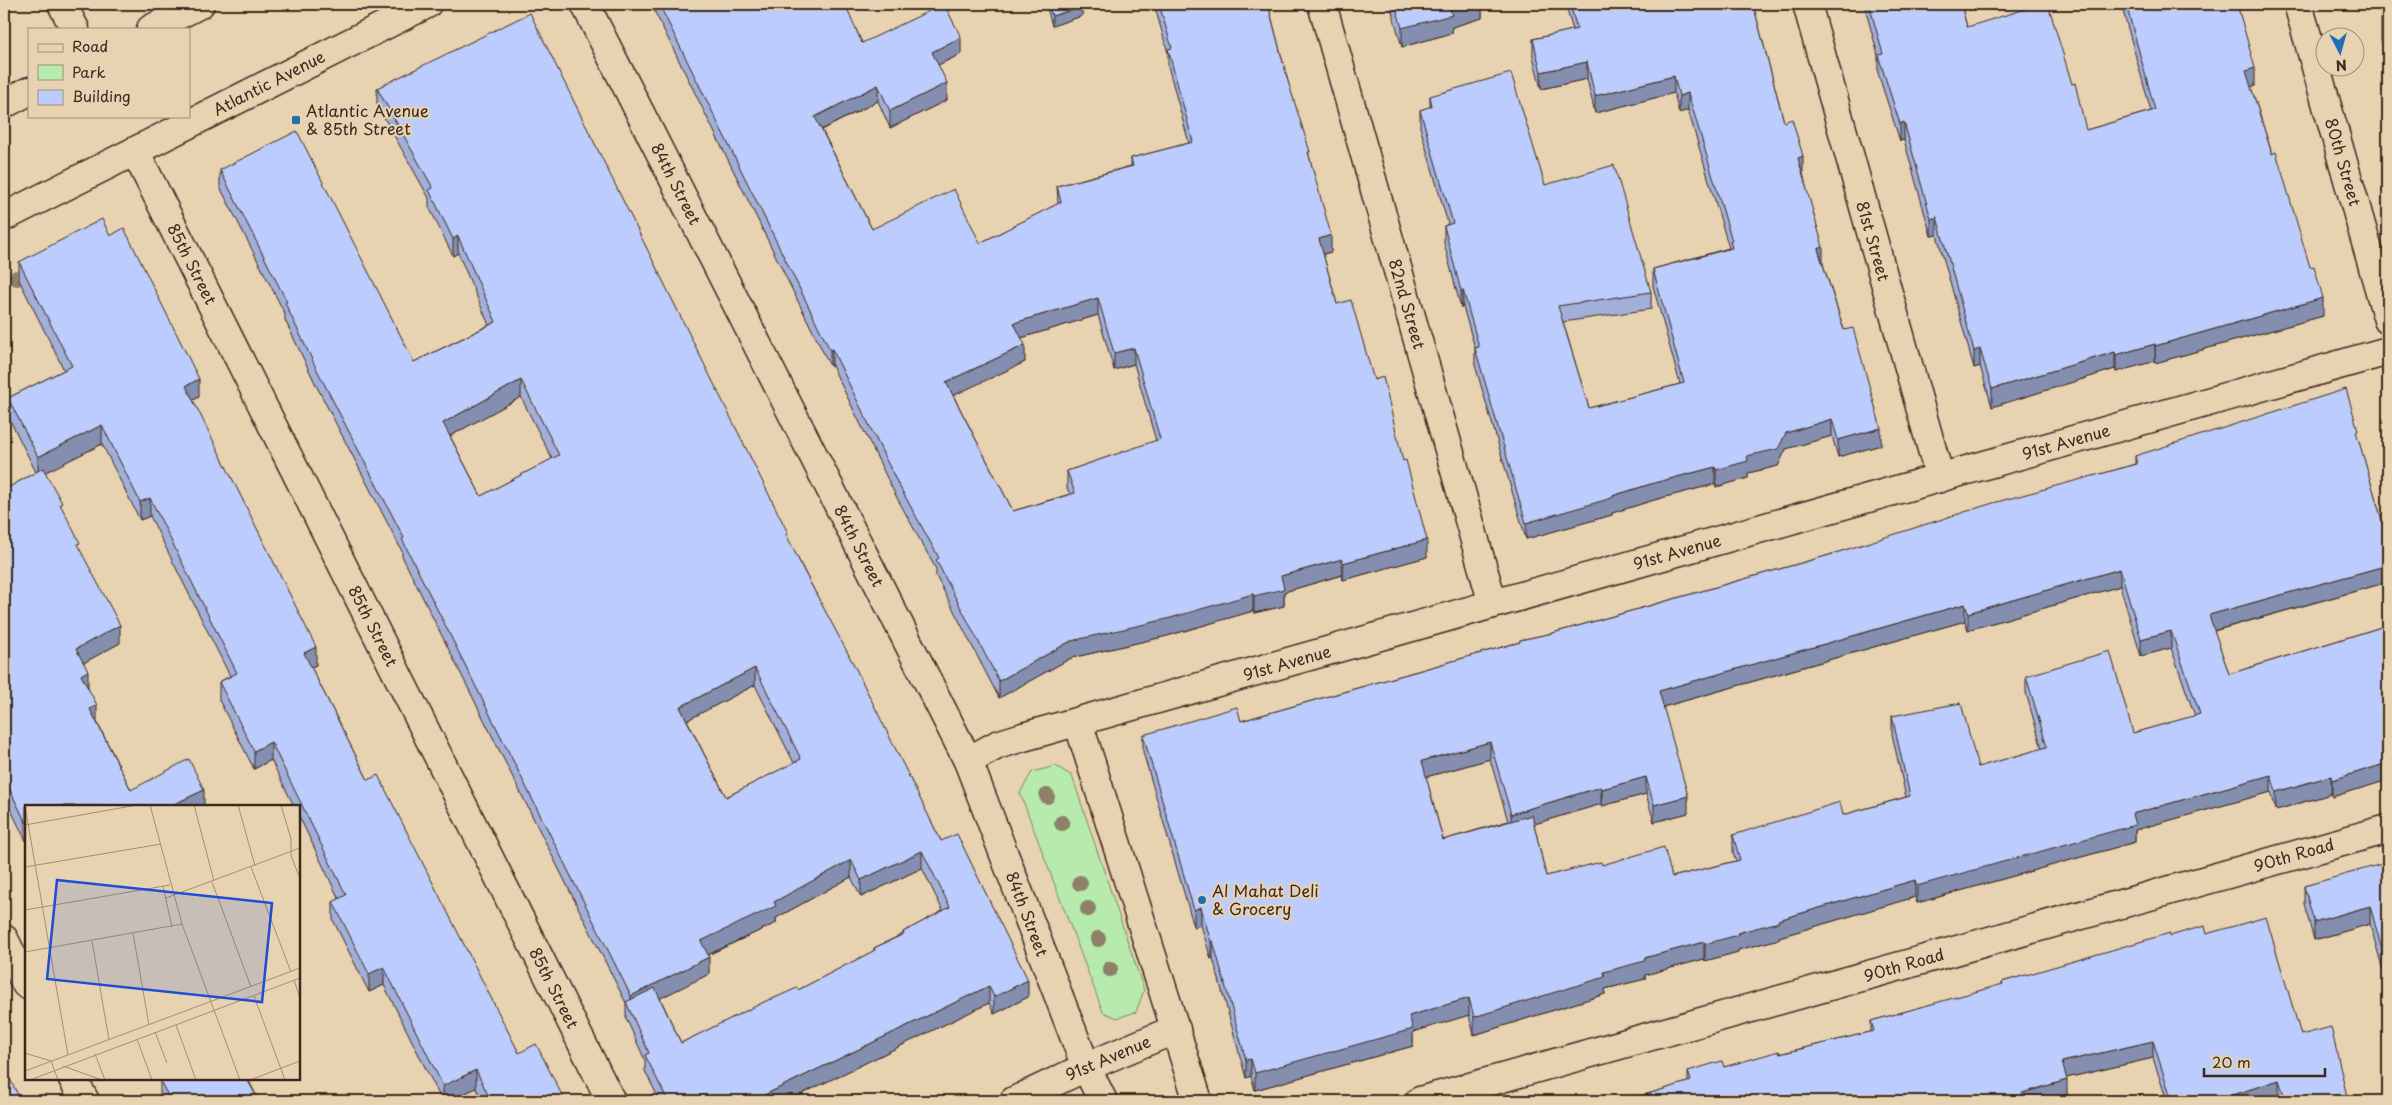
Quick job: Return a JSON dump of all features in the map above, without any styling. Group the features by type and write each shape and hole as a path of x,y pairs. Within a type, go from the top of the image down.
{"street":[{"path":"62,4 74,28"},
{"path":"153,28 200,4"},
{"name":"Atlantic Avenue","path":"4,217 427,4"},
{"name":"84th Street","path":"585,4 968,761 1086,1067 1103,1101"},
{"name":"82nd Street","path":"1322,4 1493,604"},
{"name":"81st Street","path":"1807,4 1940,478"},
{"name":"80th Street","path":"2298,4 2388,320"},
{"path":"4,104 28,92"},
{"name":"85th Street","path":"135,150 611,1101"},
{"name":"91st Avenue","path":"968,761 997,745 2388,351"},
{"path":"1078,722 1198,1101"},
{"name":"90th Road","path":"1420,1101 2388,829"},
{"path":"4,939 25,982"},
{"name":"91st Avenue","path":"1014,1101 1086,1067 1176,1029"},
{"path":"74,1080 85,1101"}],"green space":[{"path":"1056,766 1072,776 1144,990 1136,1012 1117,1018 1103,1012 1020,793 1032,772"}],"building":[{"path":"659,4 845,4 862,43 944,4 961,37 932,52 947,83 890,111 878,85 815,117 872,229 954,189 980,243 1061,202 1057,186 1133,166 1131,158 1193,142 1168,49 1172,48 1159,4 1268,4 1287,78 1310,152 1308,152 1331,235 1319,239 1337,304 1351,300 1374,380 1383,377 1403,461 1406,460 1427,540 1343,563 1342,559 1281,576 1284,589 1254,596 1253,594 1167,619 1071,641 999,681 936,560 939,558 896,480 832,349 830,350","holes":["1098,298 1114,353 1134,348 1160,439 1067,471 1075,493 1013,511 946,382 1025,345 1014,323"]},
{"path":"1048,4 1081,4 1082,7 1052,16"},
{"path":"1395,4 1470,4 1450,9 1452,15 1402,28"},
{"path":"1570,4 1753,4 1784,122 1792,119 1803,156 1798,158 1823,247 1818,249 1844,330 1853,328 1881,428 1838,440 1832,419 1786,433 1778,449 1747,456 1748,461 1716,470 1715,467 1654,483 1612,496 1612,498 1526,523 1475,348 1479,347 1463,290 1461,291 1444,226 1453,223 1420,110 1432,106 1430,96 1511,73 1545,185 1614,165 1651,292 1558,306 1589,408 1684,383 1653,269 1732,248 1730,241 1732,241 1688,93 1679,96 1674,76 1595,96 1587,62 1541,72 1533,39 1577,29"},
{"path":"1869,4 1961,4 1967,27 2042,4 2048,4 2072,84 2075,83 2086,130 2155,110 2126,4 2237,4 2255,68 2246,71 2272,154 2276,152 2310,267 2314,266 2323,298 2155,346 2155,344 2116,355 2115,352 1992,389 1980,349 1974,351 1937,217 1931,219 1904,122 1900,124 1878,55 1883,54"},
{"path":"2388,8 2388,38 2381,10"},
{"path":"530,13 788,533 786,534 805,573 853,663 941,841 957,834 1028,980 994,997 989,986 752,1101 668,1101 645,1055 649,1053 626,1002 655,988 681,1043 770,999 797,988 798,990 875,950 874,948 904,934 903,932 950,907 922,851 861,880 851,860 774,902 776,906 701,941 709,957 631,996 402,539 404,538 317,370 285,303 287,302 220,170 297,131 414,362 496,322 458,236 453,239 429,190 433,188 377,88","holes":["521,380 559,455 481,496 443,423","755,668 801,759 726,797 680,707"]},
{"path":"102,219 110,236 124,228 199,379 186,386 316,647 304,653 368,780 378,775 519,1053 536,1044 565,1101 491,1101 476,1070 443,1086 384,967 369,974 333,902 346,895 271,742 254,751 219,682 237,673 150,498 140,502 102,425 38,457 8,398 72,366 19,262"},
{"path":"2346,389 2358,430 2356,431 2388,541 2388,565 2209,615 2229,674 2388,625 2388,763 2332,780 2331,776 2276,792 2271,775 2132,814 2135,825 1917,886 1915,880 1778,920 1779,922 1737,933 1738,935 1644,958 1645,961 1604,972 1605,977 1474,1017 1469,998 1409,1016 1413,1029 1255,1073 1251,1059 1246,1060 1213,941 1211,942 1201,907 1194,910 1143,735 1237,707 1241,721 1520,642 1520,640 1553,633 1826,556 1993,503 2137,464 2135,456","holes":["2120,569 2141,639 2171,631 2200,714 2133,733 2110,651 2026,676 2047,747 1978,767 1961,703 1892,716 1910,796 1843,815 1840,802 1733,835 1740,860 1672,877 1664,847 1602,865 1601,862 1546,876 1532,815 1443,840 1422,761 1490,742 1511,814 1601,787 1602,789 1646,777 1654,805 1688,796 1659,691 1965,604 1968,613"]},
{"path":"43,468 62,503 60,504 80,543 77,544 120,625 76,649 88,671 81,675 97,705 90,709 131,790 189,759 204,790 172,805 25,805 25,821 4,778 4,490"},
{"path":"2382,864 2383,867 2388,866 2388,955 2384,957 2370,906 2314,922 2304,886"},
{"path":"2266,917 2301,1035 2331,1027 2348,1101 2286,1101 2279,1080 2214,1101 2172,1101 2153,1041 2062,1062 2067,1080 2022,1093 2024,1101 1624,1101 1691,1081 1688,1071 1722,1061 1724,1067 1779,1051 1780,1054 1874,1031 1871,1021 2003,984 2002,982 2170,933 2170,936 2204,926 2206,934"},
{"path":"4,1067 21,1101 4,1101"},
{"path":"248,1080 259,1101 171,1101 160,1081"}],"place":[{"name":"Atlantic Avenue & 85th Street","path":"296,120"},
{"name":"Al Mahat Deli & Grocery","path":"1202,900"}]}
